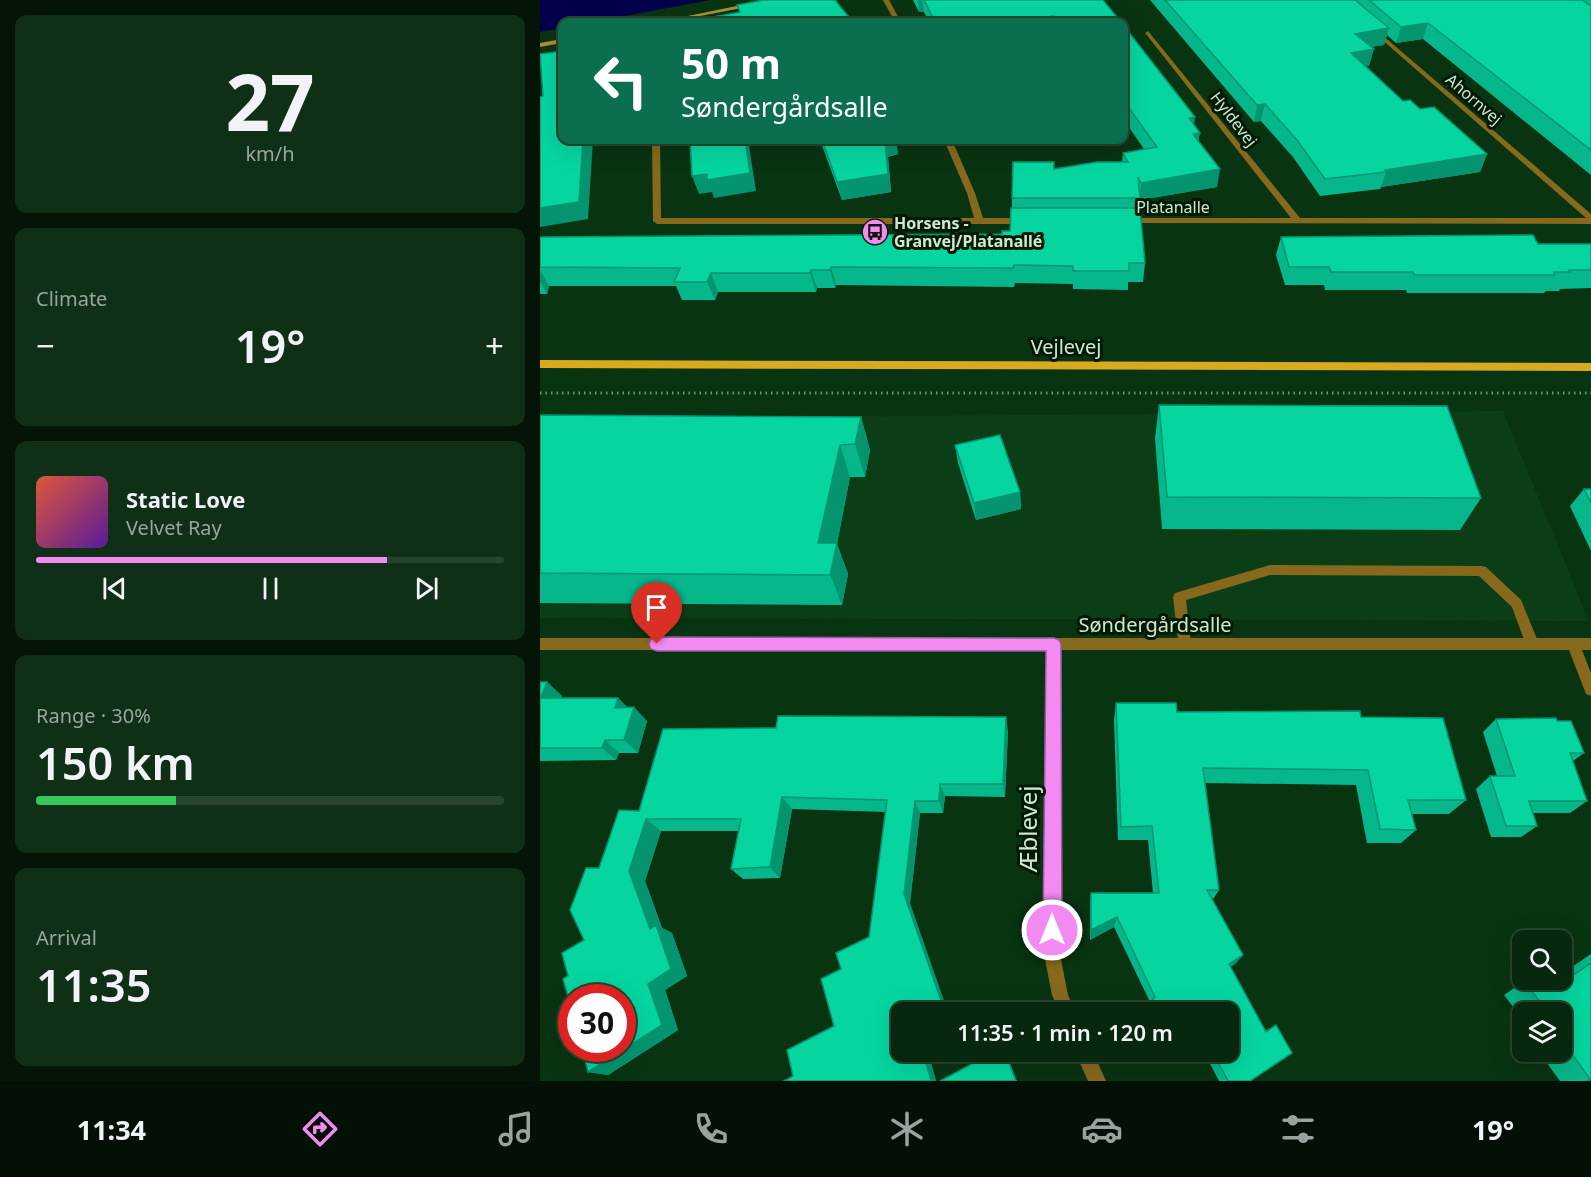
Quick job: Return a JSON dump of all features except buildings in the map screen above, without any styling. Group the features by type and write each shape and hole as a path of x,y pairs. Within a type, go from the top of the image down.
{"main road":[{"name":"Vejlevej","path":"540,364 1591,367"}],"street":[{"path":"682,18 782,0"},
{"path":"886,0 896,18"},
{"name":"Ahornvej","path":"1366,23 1591,220"},
{"name":"Hyldevej","path":"1148,33 1298,222"},
{"path":"540,45 558,42"},
{"path":"656,144 657,221 1038,221"},
{"path":"950,144 971,194 979,221"},
{"name":"Platanalle","path":"1120,221 1591,220"},
{"path":"1184,644 1179,597 1270,570 1482,571 1517,604 1532,644"},
{"name":"Søndergårdsalle","path":"540,644 1591,644"},
{"name":"Æblevej","path":"1054,644 1052,954 1063,1002"},
{"path":"1573,644 1591,690"},
{"path":"1088,1062 1097,1081"}],"path":[{"path":"540,393 1591,393"}],"shaded area":[{"path":"540,0 710,0 613,18 558,18 558,29 540,32"},
{"path":"1503,411 1589,621 540,618 540,419"}],"place":[{"name":"Horsens - Granvej/Platanallé","path":"875,232"}],"route":[{"path":"657,644 1054,644 1052,930"}]}
